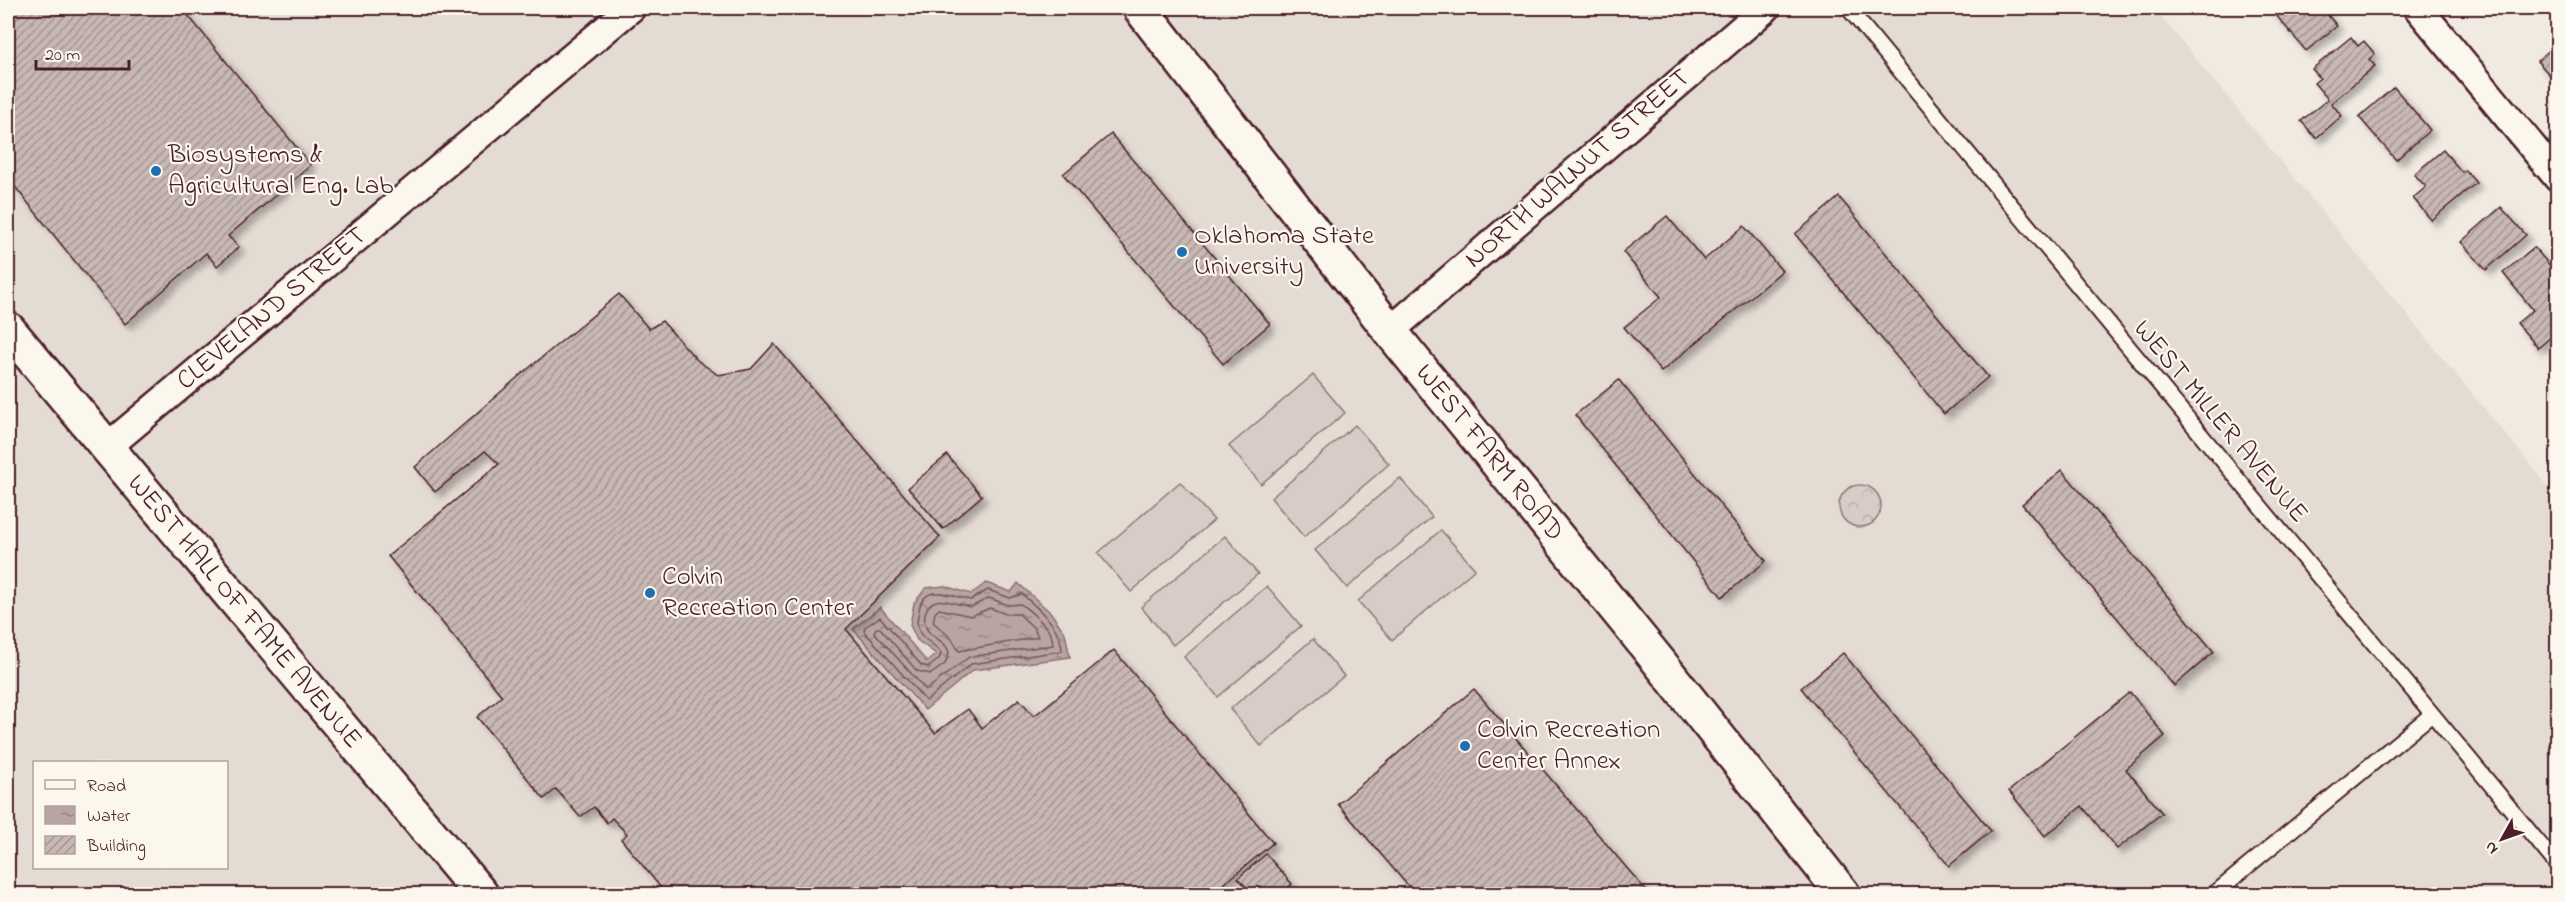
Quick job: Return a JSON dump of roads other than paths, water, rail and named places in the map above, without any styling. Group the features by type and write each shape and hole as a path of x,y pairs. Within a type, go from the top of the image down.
{"street":[{"name":"CLEVELAND STREET","path":"106,448 631,8"},
{"name":"WEST FARM ROAD","path":"1140,8 1390,331 1660,663 1843,894"},
{"name":"NORTH WALNUT STREET","path":"1390,331 1766,8"},
{"path":"2418,8 2558,178"},
{"name":"WEST HALL OF FAME AVENUE","path":"8,329 481,894"}],"lane":[{"name":"WEST MILLER AVENUE","path":"1848,8 2558,866"},
{"path":"2214,894 2431,715"}],"water":[{"path":"986,583 1011,592 1018,583 1051,613 1065,633 1070,657 973,670 925,710 853,629 880,607 927,662 936,654 917,640 910,625 914,603 926,588 944,586 971,594"}],"place":[{"name":"Biosystems & Agricultural Eng. Lab","path":"156,171"},
{"name":"Oklahoma State University","path":"1182,252"},
{"name":"Colvin Recreation Center","path":"650,593"},
{"name":"Colvin Recreation Center Annex","path":"1465,746"}]}
